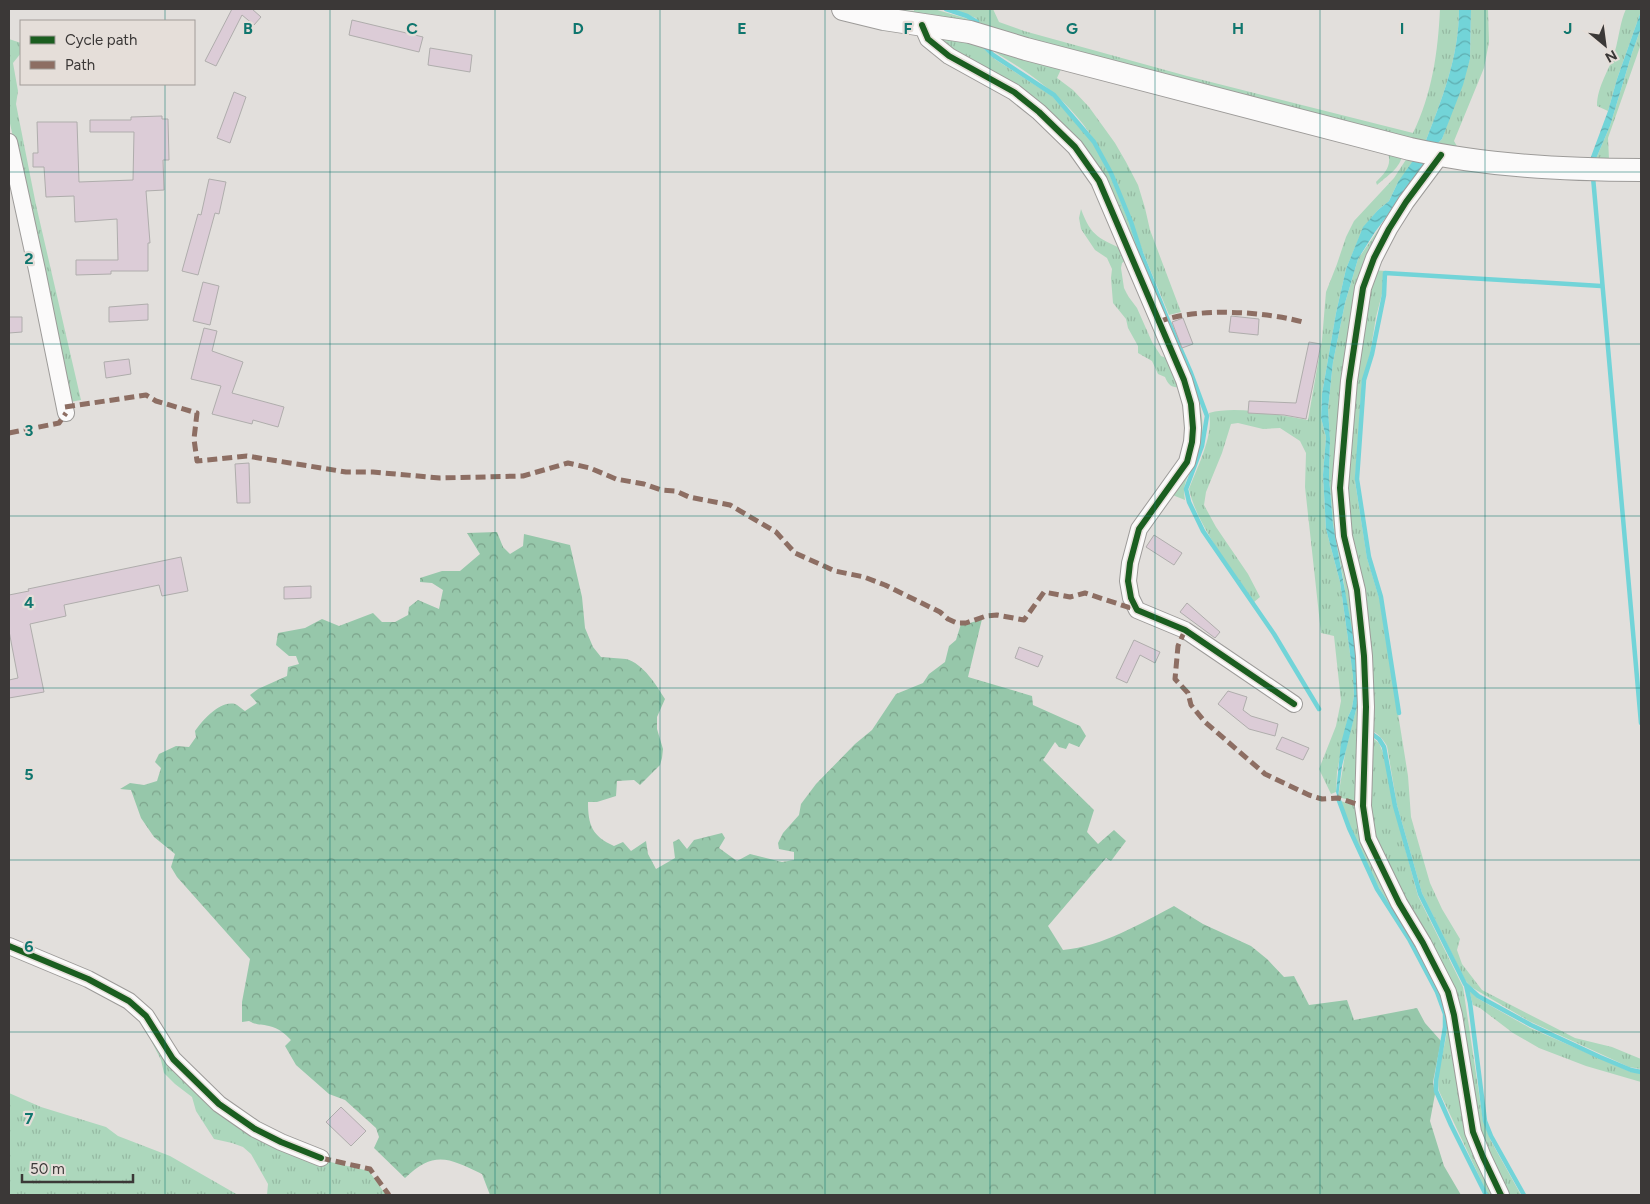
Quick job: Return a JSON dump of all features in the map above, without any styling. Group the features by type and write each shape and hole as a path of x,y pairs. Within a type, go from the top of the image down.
{"street":[{"path":"843,9 884,19 970,32 1410,149 1497,163 1586,170 1641,170"},
{"path":"922,25 928,39 949,56 1014,92 1039,112 1075,147 1099,181 1184,380 1191,404 1194,428 1192,442 1187,462 1139,529 1130,563 1128,581 1131,598 1137,610 1185,630 1294,704"},
{"path":"9,142 38,270 66,413"},
{"path":"1441,155 1406,202 1389,229 1374,258 1364,288 1349,381 1340,488 1344,536 1356,590 1364,656 1366,707 1364,806 1368,839 1399,903 1423,943 1448,992 1454,1015 1473,1132 1501,1195"},
{"path":"9,946 88,979 129,1001 146,1016 173,1059 219,1104 255,1129 321,1158"}],"green space":[{"path":"862,9 914,11 914,9 934,9 979,24 976,18 952,9 993,9 999,22 1024,31 1187,76 1413,133 1425,103 1433,72 1438,41 1440,9 1459,9 1453,61 1425,143"},
{"path":"1471,9 1488,9 1489,42 1484,68 1454,141 1458,148 1529,157 1595,161 1610,126 1641,28 1641,44 1608,138 1609,159 1594,165 1434,147 1442,139 1470,59"},
{"path":"1626,9 1641,9 1641,11 1608,111 1597,106 1599,92 1613,58"},
{"path":"931,36 977,42 993,58 1052,96 1093,143 1109,173 1129,222 1164,317 1090,161"},
{"path":"9,39 20,43 20,54 13,63 18,91 16,104 36,205 81,400 70,402 9,119"},
{"path":"981,39 1378,143 1391,147 1402,154 1401,159 1393,171 1377,185 1376,182 1385,172 1389,162 1388,153 1378,149 1062,67 1057,78 1073,90 1089,107 1115,143 1138,185 1150,230 1181,312 1169,315 1113,174 1094,140 1070,109 1044,85 992,50"},
{"path":"1409,155 1431,156 1375,250 1341,428 1360,651 1357,802 1338,798 1346,748 1356,710 1353,682 1352,708 1348,717 1337,772 1336,792 1331,794 1319,769 1336,726 1341,701 1334,636 1321,633 1305,487 1306,453 1300,441 1280,428 1263,429 1238,423 1231,424 1222,453 1206,492 1204,505 1216,527 1248,574 1260,597 1254,602 1208,533 1193,503 1189,489 1207,441 1210,422 1209,413 1245,410 1308,420 1322,340 1326,292 1346,237 1354,221 1394,178","holes":["1398,182 1398,201 1358,259 1345,303 1333,362 1328,409 1330,439 1329,477 1333,524 1344,583 1352,668 1340,582 1326,529 1323,475 1326,437 1321,418 1322,394 1336,313 1346,269 1363,228 1378,210 1389,201"]},
{"path":"1081,209 1089,226 1098,236 1127,251 1129,258 1122,263 1121,268 1124,288 1137,308 1152,342 1161,356 1172,360 1184,387 1170,385 1165,377 1158,374 1152,361 1138,353 1138,346 1128,328 1126,319 1113,303 1112,269 1107,258 1095,250 1081,229 1079,218"},
{"path":"1373,270 1385,271 1370,354 1362,382 1355,481 1367,558 1380,601 1408,776 1411,817 1430,883 1442,909 1460,939 1457,950 1462,964 1482,990 1575,1038 1612,1047 1641,1059 1641,1069 1629,1067 1529,1021 1471,987 1465,980 1422,893 1397,805 1387,746 1380,736 1370,730 1370,736 1379,743 1384,755 1395,811 1418,896 1463,987 1483,1120 1491,1141 1521,1195 1504,1195 1483,1149 1463,1044 1374,845 1343,481"},
{"path":"1199,402 1202,418 1201,440 1185,485 1185,500 1170,494 1196,431"},
{"path":"497,532 503,547 510,554 523,546 524,534 570,545 582,597 585,628 593,647 601,657 626,659 638,665 649,676 665,699 657,717 657,729 663,749 660,765 640,785 634,780 617,781 616,796 597,802 588,802 590,823 596,834 614,846 623,842 631,851 646,841 648,854 656,869 675,858 673,842 679,839 687,849 694,840 722,833 725,838 719,848 737,861 750,854 782,862 794,860 794,852 779,849 778,843 783,833 799,815 801,804 816,784 855,744 872,730 896,694 923,683 929,674 945,662 949,646 956,640 961,624 982,619 968,677 1032,696 1033,705 1080,726 1086,736 1079,747 1069,743 1066,749 1059,747 1055,742 1043,760 1094,810 1087,832 1098,844 1114,830 1126,841 1111,861 1106,858 1048,926 1063,950 1078,948 1107,939 1174,906 1203,924 1251,946 1284,977 1294,976 1309,1005 1347,1000 1354,1020 1417,1008 1425,1023 1441,1041 1433,1082 1435,1094 1430,1121 1444,1166 1461,1195 490,1195 482,1174 460,1164 442,1160 433,1160 425,1163 405,1178 374,1148 379,1137 376,1128 345,1100 329,1094 296,1065 285,1046 291,1040 289,1038 273,1027 249,1021 242,1022 242,1002 250,959 177,877 171,867 175,854 154,837 141,818 131,790 120,789 130,783 144,785 157,781 161,768 155,762 159,754 176,746 189,747 196,737 195,731 218,708 223,705 235,704 245,711 257,703 250,695 258,689 287,676 288,667 299,664 296,656 289,656 276,645 278,633 305,628 322,619 339,626 373,613 382,622 395,622 408,615 409,607 418,600 439,609 443,590 432,583 420,582 420,578 442,571 460,571 480,554 467,533"},
{"path":"1341,801 1361,808 1366,840 1398,904 1436,970 1446,994 1451,1011 1471,1136 1498,1195 1488,1195 1439,1091 1439,1071 1447,1032 1446,1012 1442,997 1429,967 1372,875 1360,851"},
{"path":"1469,990 1477,998 1530,1028 1631,1072 1641,1073 1641,1082 1586,1066 1539,1048 1513,1033 1480,1008 1473,1005"},
{"path":"141,1021 195,1086 322,1160 369,1171 386,1195 267,1195 268,1184 251,1154 243,1147 214,1139 196,1111 192,1097 164,1073 161,1060"},
{"path":"9,1093 41,1107 106,1127 118,1136 170,1156 238,1195 9,1195"}],"water":[{"path":"1459,9 1471,9 1470,59 1463,85 1442,139 1434,147 1425,143 1453,61"},
{"path":"1641,11 1641,28 1610,126 1595,161 1589,162 1608,111"},
{"path":"1417,155 1429,160 1375,232 1358,259 1345,303 1333,362 1328,409 1330,439 1329,477 1333,524 1354,641 1358,692 1356,710 1342,766 1338,798 1336,792 1341,743 1354,695 1340,582 1326,529 1323,475 1326,437 1321,418 1322,394 1336,313 1346,269 1363,227 1389,201 1398,182"}],"building":[{"path":"232,9 252,9 261,17 254,25 242,15 216,66 205,61"},
{"path":"352,20 423,37 419,52 349,35"},
{"path":"430,48 472,55 470,72 428,65"},
{"path":"234,92 246,97 230,143 217,138"},
{"path":"162,116 162,119 168,119 169,160 163,160 164,190 146,191 150,243 148,243 148,271 111,271 111,274 76,275 76,260 118,260 117,219 75,222 74,196 46,197 44,167 33,167 33,153 38,153 37,122 77,122 79,182 133,180 134,132 90,132 90,120 131,120 131,117"},
{"path":"209,179 226,182 219,214 215,213 198,275 182,271 198,214 201,215"},
{"path":"203,282 219,286 210,325 193,321"},
{"path":"148,304 148,320 109,322 109,307"},
{"path":"1231,316 1259,319 1258,335 1229,332"},
{"path":"9,317 22,317 22,332 9,333"},
{"path":"1183,318 1193,344 1182,348 1172,322"},
{"path":"204,328 217,331 212,351 243,362 232,393 284,407 278,427 253,420 252,424 212,414 221,386 191,379"},
{"path":"1309,342 1321,344 1306,419 1284,415 1248,413 1249,401 1296,403"},
{"path":"129,359 131,374 106,378 104,362"},
{"path":"249,463 250,503 237,503 235,464"},
{"path":"1154,535 1182,553 1174,565 1146,547"},
{"path":"181,557 188,591 162,596 159,585 64,605 66,616 30,624 44,692 9,698 9,680 18,678 9,631 9,595 29,591 28,589"},
{"path":"311,586 311,598 284,599 284,587"},
{"path":"1187,603 1220,632 1215,638 1180,612"},
{"path":"1134,640 1160,652 1155,663 1140,655 1127,683 1116,678"},
{"path":"1019,647 1043,656 1038,667 1015,658"},
{"path":"1228,691 1247,697 1243,710 1251,716 1278,724 1275,736 1249,729 1218,704"},
{"path":"1282,737 1309,748 1303,760 1276,749"},
{"path":"341,1107 366,1131 351,1146 326,1122"}],"waterway":[{"path":"946,9 967,16 977,22"},
{"path":"984,46 993,55 1054,95 1094,142 1111,173 1207,416 1202,446 1186,489 1189,502 1203,531 1274,634 1319,709"},
{"path":"1593,177 1641,723"},
{"path":"1399,713 1381,597 1369,557 1357,479 1364,380 1372,354 1384,295 1385,273 1601,286"},
{"path":"1372,734 1379,739 1384,747 1395,806 1420,894 1465,984 1478,996 1531,1025 1600,1057 1631,1070 1641,1072"},
{"path":"1338,798 1349,828 1377,889 1409,939 1437,992 1445,1014 1445,1027 1436,1091 1486,1195"},
{"path":"1466,985 1485,1121 1491,1136 1524,1195"}],"marked path":[{"path":"1158,322 1192,314 1232,312 1252,313 1306,323"},
{"path":"65,407 146,395 156,401 197,413 194,439 197,461 247,456 346,472 373,472 440,478 523,476 568,463 590,468 616,479 644,484 661,490 676,491 689,497 730,505 776,532 795,553 835,571 864,577 885,585 940,612 948,619 957,623 966,623 986,616 997,615 1024,620 1044,592 1070,597 1085,593 1137,610"},
{"path":"9,433 59,423 66,413"},
{"path":"1185,630 1178,646 1175,679 1188,693 1191,705 1205,722 1265,774 1309,795 1322,799 1338,798 1363,806"},
{"path":"321,1158 370,1169 389,1195"}],"cycle path":[{"path":"922,25 928,39 949,56 1014,92 1039,112 1075,147 1099,181 1184,380 1191,404 1192,442 1187,462 1139,529 1130,563 1128,581 1131,598 1137,610 1185,630 1294,704"},
{"path":"1441,155 1406,202 1389,229 1374,258 1363,288 1349,381 1340,488 1344,536 1357,590 1364,656 1366,707 1363,806 1368,839 1399,903 1423,943 1448,992 1454,1015 1473,1132 1501,1195"},
{"path":"9,946 88,979 129,1001 146,1016 173,1059 219,1104 255,1129 321,1158"}]}
